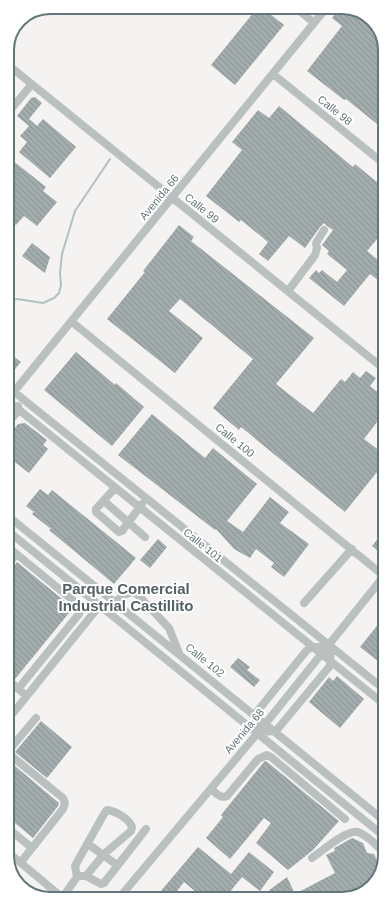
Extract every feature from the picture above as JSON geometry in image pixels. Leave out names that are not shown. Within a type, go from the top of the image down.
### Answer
[{"type":"street","points":[[303,14],[314,23]]},
{"type":"street","name":"Avenida 66","points":[[14,386],[72,322],[321,14]]},
{"type":"street","name":"Calle 99","points":[[14,70],[378,364]]},
{"type":"street","name":"Calle 98","points":[[273,74],[378,159]]},
{"type":"street","points":[[14,106],[32,84]]},
{"type":"street","points":[[288,291],[315,255],[317,248],[316,243],[324,230]]},
{"type":"street","name":"Calle 100","points":[[72,322],[378,571]]},
{"type":"street","name":"Calle 101","points":[[14,393],[378,685]]},
{"type":"street","points":[[14,399],[19,410],[14,416]]},
{"type":"street","name":"Calle 101","points":[[14,405],[378,699]]},
{"type":"street","points":[[115,488],[96,509],[96,512],[120,532],[146,499]]},
{"type":"street","points":[[104,500],[145,537]]},
{"type":"street","name":"Calle 102","points":[[14,521],[276,731],[378,816]]},
{"type":"street","name":"Calle 102","points":[[14,536],[258,732],[378,831]]},
{"type":"street","points":[[304,603],[352,549]]},
{"type":"street","points":[[14,556],[16,554],[79,604],[82,610],[18,689]]},
{"type":"street","name":"Avenida 68","points":[[125,892],[266,723],[378,584]]},
{"type":"street","points":[[115,602],[126,593],[136,593],[169,628],[179,653]]},
{"type":"street","points":[[14,712],[100,605]]},
{"type":"street","points":[[329,645],[331,662],[329,667],[276,731],[258,732],[255,714],[307,650],[312,647],[329,645]]},
{"type":"street","points":[[14,685],[27,696]]},
{"type":"street","points":[[14,744],[36,718]]},
{"type":"street","points":[[211,789],[220,797],[227,796],[258,759],[266,755],[271,757],[345,818]]},
{"type":"street","points":[[14,758],[63,798],[65,803],[64,809],[20,862]]},
{"type":"street","points":[[67,892],[77,877],[75,866],[107,810],[112,810],[130,822],[132,827],[131,831],[104,854],[86,876]]},
{"type":"street","points":[[77,877],[86,876],[101,884],[104,883],[146,829]]},
{"type":"street","points":[[312,858],[348,833],[357,832],[365,836],[378,848]]},
{"type":"street","points":[[14,833],[32,848]]},
{"type":"street","points":[[88,844],[104,854],[117,865]]},
{"type":"street","points":[[14,857],[56,892]]},
{"type":"building","points":[[252,14],[270,14],[284,25],[235,85],[211,65]]},
{"type":"building","points":[[335,14],[353,16],[364,22],[374,34],[378,50],[377,124],[346,99],[344,100],[307,71],[342,26],[332,18]]},
{"type":"building","points":[[35,97],[42,103],[29,119],[37,126],[43,119],[76,147],[50,178],[19,152],[27,142],[20,136],[29,126],[17,116],[31,98]]},
{"type":"building","points":[[279,106],[353,167],[355,164],[378,183],[378,238],[367,251],[378,260],[378,280],[370,274],[344,306],[309,278],[316,270],[319,273],[322,270],[337,282],[347,270],[327,254],[329,251],[322,245],[333,230],[324,223],[305,248],[289,236],[268,261],[259,254],[268,242],[241,220],[239,222],[206,196],[242,150],[232,142],[258,110],[269,118]]},
{"type":"building","points":[[14,162],[46,187],[43,191],[57,202],[37,226],[24,216],[16,225],[14,223]]},
{"type":"building","points":[[179,225],[194,237],[191,241],[314,338],[276,384],[313,413],[341,379],[345,382],[353,372],[360,378],[366,371],[376,378],[370,386],[378,392],[378,421],[364,439],[378,450],[378,471],[345,512],[241,427],[239,430],[213,408],[253,359],[180,299],[169,311],[203,338],[175,373],[107,319],[145,272],[143,271]]},
{"type":"building","points":[[32,243],[50,257],[45,273],[22,256]]},
{"type":"building","points":[[76,352],[144,407],[112,446],[44,390]]},
{"type":"building","points":[[14,357],[21,362],[14,370]]},
{"type":"building","points":[[152,414],[205,458],[213,448],[257,484],[227,521],[243,532],[270,497],[289,512],[280,523],[309,544],[284,577],[271,567],[274,563],[256,549],[250,558],[234,549],[216,529],[215,530],[118,455]]},
{"type":"building","points":[[25,423],[47,440],[43,445],[48,449],[29,473],[14,462],[14,429],[18,424]]},
{"type":"building","points":[[40,489],[48,495],[52,490],[136,558],[114,584],[32,514],[34,512],[26,506]]},
{"type":"building","points":[[378,538],[378,551],[372,546]]},
{"type":"building","points":[[158,539],[167,547],[150,568],[140,560]]},
{"type":"building","points":[[17,562],[73,608],[15,679],[14,678],[14,566]]},
{"type":"building","points":[[378,624],[378,661],[360,647]]},
{"type":"building","points":[[238,658],[250,667],[247,670],[260,680],[254,687],[230,667]]},
{"type":"building","points":[[337,676],[364,699],[340,728],[309,702],[329,677],[333,681]]},
{"type":"building","points":[[41,721],[72,747],[47,778],[15,752]]},
{"type":"building","points":[[266,761],[339,821],[313,850],[288,870],[256,843],[271,823],[264,818],[230,859],[206,838],[223,817],[221,815]]},
{"type":"building","points":[[14,765],[59,803],[33,838],[14,822]]},
{"type":"building","points":[[352,838],[363,843],[367,853],[374,854],[378,862],[372,876],[358,888],[349,891],[299,892],[335,873],[326,855],[335,851],[334,848]]},
{"type":"building","points":[[198,847],[231,874],[249,852],[274,872],[260,891],[242,877],[230,892],[196,892],[184,882],[177,891],[178,892],[160,892]]},
{"type":"building","points":[[287,877],[294,892],[267,892]]},
{"type":"waterway","points":[[14,300],[17,299],[43,303],[54,298],[59,293],[61,285],[60,273],[62,254],[75,211],[110,159]]},
{"type":"district","name":"Parque Comercial Industrial Castillito","points":[[126,596]]}]
